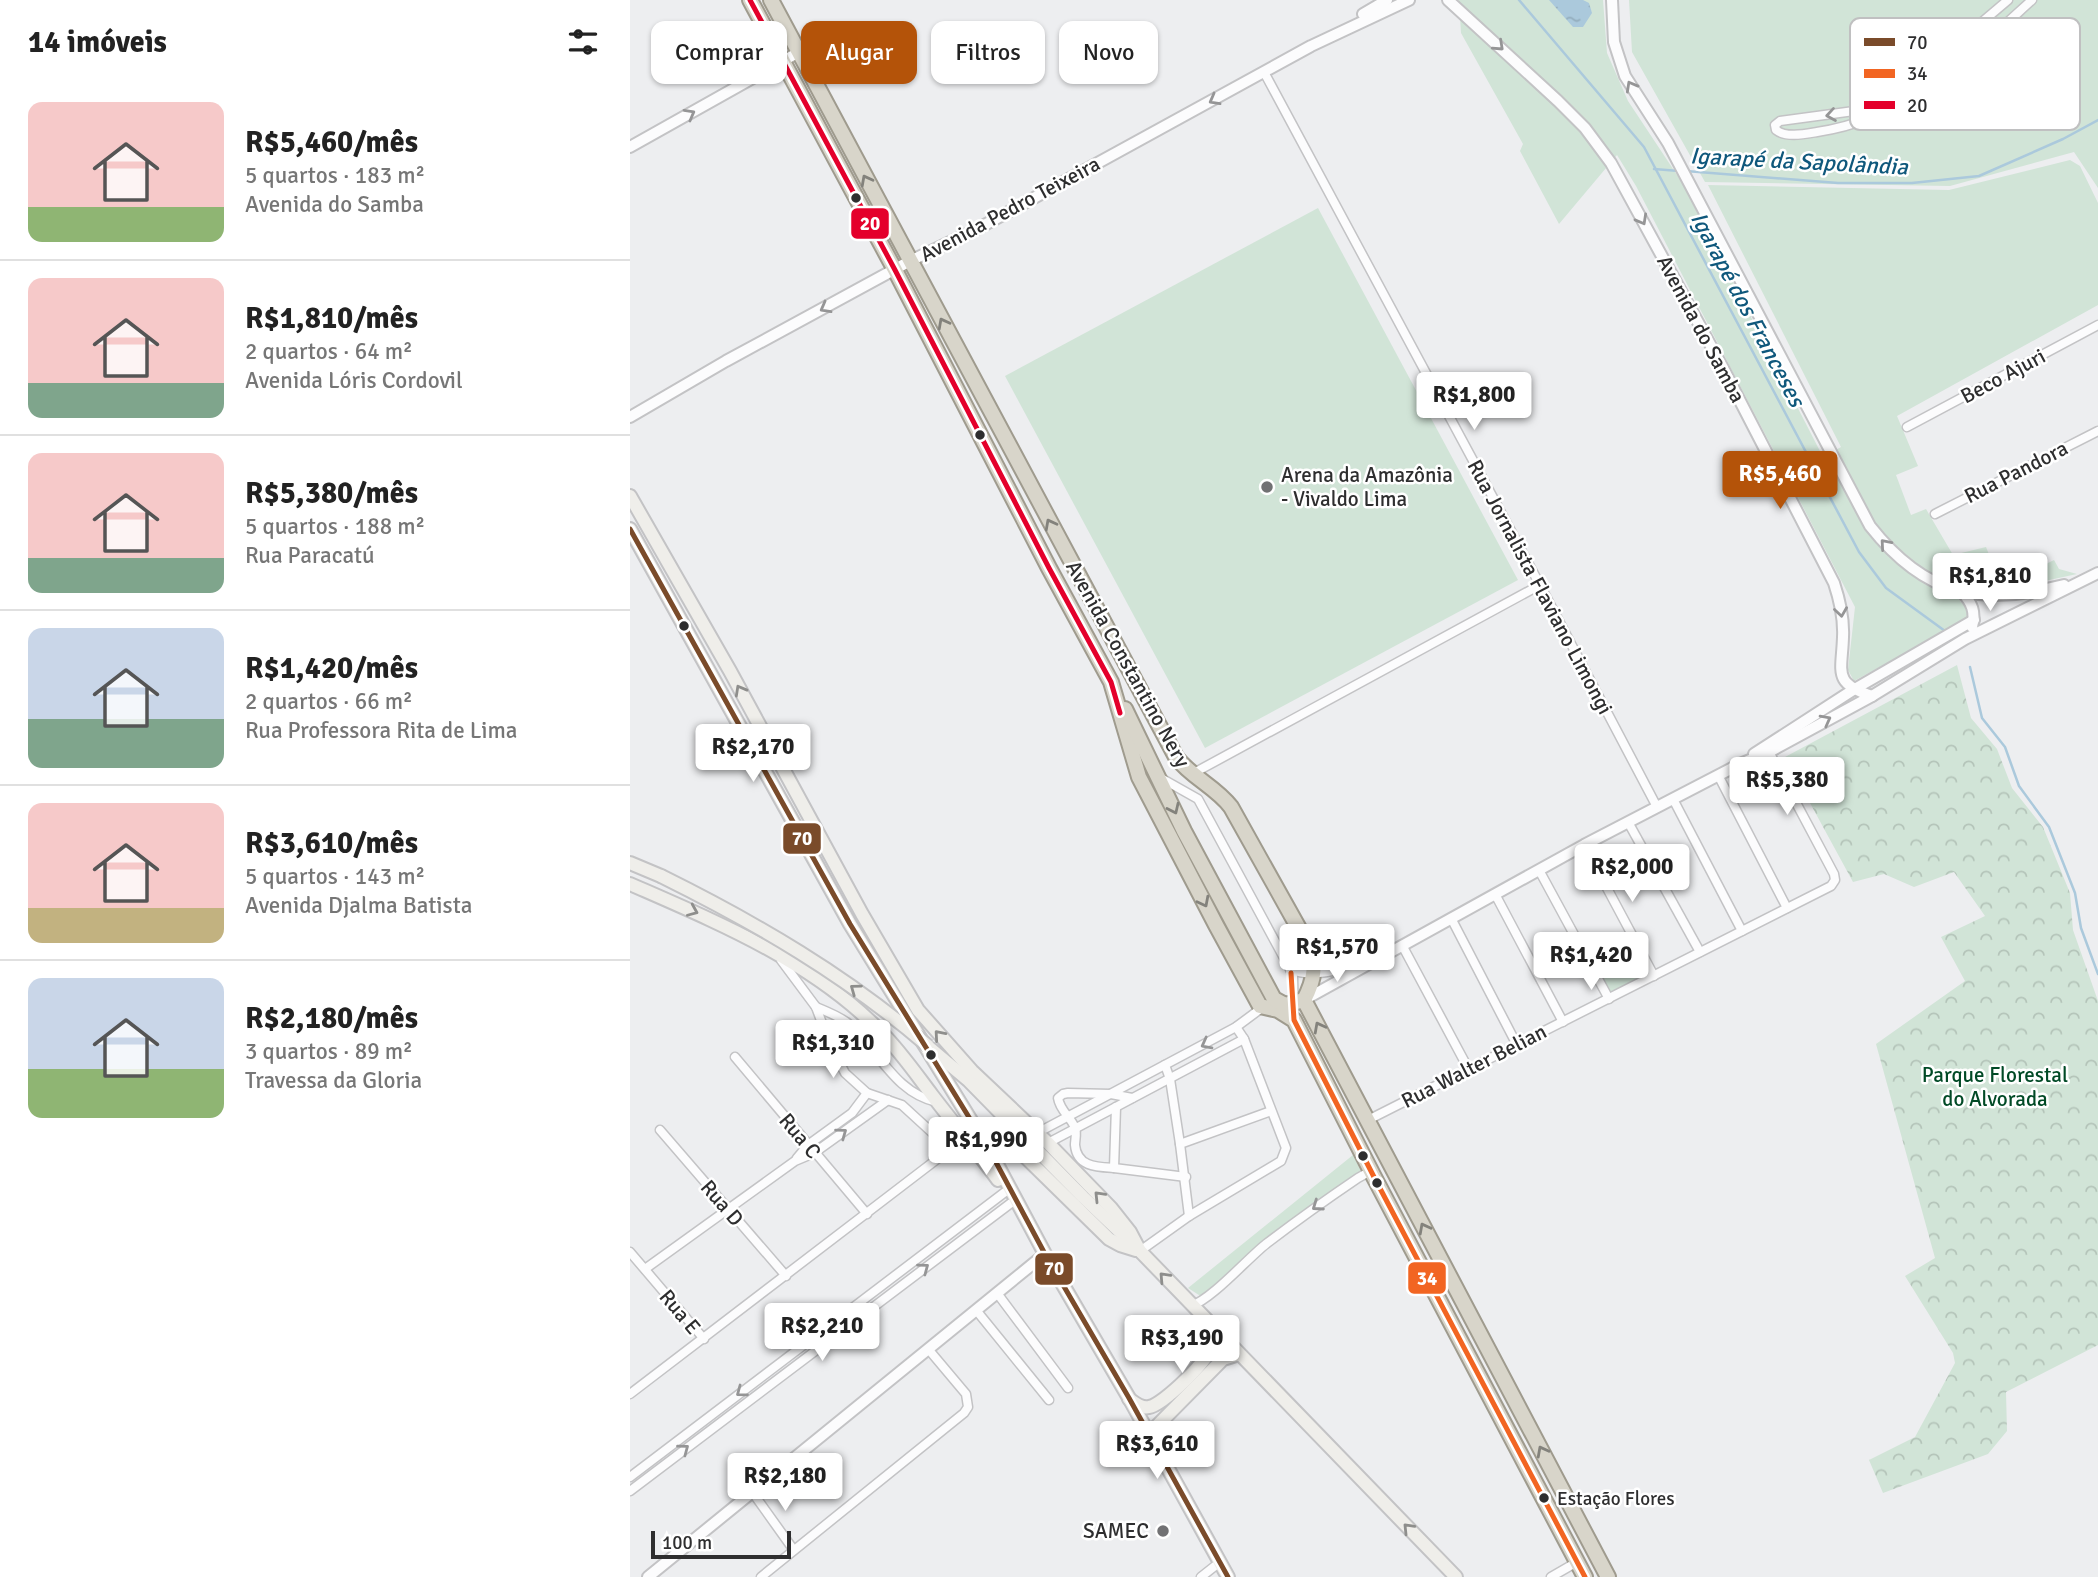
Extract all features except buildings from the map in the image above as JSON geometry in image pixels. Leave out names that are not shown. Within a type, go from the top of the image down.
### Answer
[{"type":"highway","name":"Avenida Constantino Nery","points":[[750,0],[761,21]]},
{"type":"highway","name":"Avenida Constantino Nery","points":[[771,0],[1145,702],[1176,757],[1191,775],[1225,799],[1231,807],[1307,943],[1313,956],[1313,973]]},
{"type":"highway","name":"Avenida Constantino Nery","points":[[787,69],[1111,682],[1139,777],[1260,1006],[1264,1007]]},
{"type":"highway","points":[[1111,682],[1184,831],[1274,999],[1285,1005],[1299,1001],[1311,987],[1313,973]]},
{"type":"highway","points":[[1299,1001],[1368,1120],[1608,1577]]},
{"type":"highway","points":[[1264,1007],[1278,1010],[1294,1020],[1585,1577]]},
{"type":"main road","points":[[630,496],[918,1010],[972,1071],[1048,1143],[1119,1218],[1140,1251]]},
{"type":"main road","points":[[630,529],[849,923],[991,1153],[1012,1195],[1228,1577]]},
{"type":"main road","points":[[630,863],[777,938],[830,970],[899,1021],[969,1081],[1140,1251],[1456,1577]]},
{"type":"main road","points":[[630,884],[727,927],[778,955],[813,976],[861,1012],[883,1033],[1012,1195]]},
{"type":"main road","points":[[991,1153],[998,1141],[1003,1138],[1008,1140],[1109,1239],[1140,1251]]},
{"type":"main road","points":[[1129,1398],[1142,1407],[1149,1407],[1158,1404],[1177,1386],[1209,1354],[1213,1344],[1207,1321]]},
{"type":"main road","points":[[1149,1434],[1223,1359],[1239,1354]]},
{"type":"street","name":"Avenida Pedro Teixeira","points":[[1316,43],[1324,35],[1387,0]]},
{"type":"street","name":"Avenida Pedro Teixeira","points":[[630,417],[726,361],[910,261],[979,229],[1316,43],[1409,0]]},
{"type":"street","name":"Avenida do Samba","points":[[1448,0],[1558,101],[1585,128],[1611,163],[1723,368],[1834,583],[1842,612],[1840,672],[1853,690]]},
{"type":"street","points":[[1612,0],[1612,25],[1619,61],[1632,89],[1668,143],[1870,526],[1891,552],[1934,583],[1962,592],[2010,595],[2084,580]]},
{"type":"street","points":[[1987,18],[2008,0]]},
{"type":"street","points":[[2012,18],[2032,0]]},
{"type":"street","points":[[787,60],[799,52]]},
{"type":"street","name":"Rua Jornalista Flaviano Limongi","points":[[1264,72],[1657,807]]},
{"type":"street","points":[[630,147],[743,84]]},
{"type":"street","points":[[1850,112],[1784,120],[1777,123],[1776,128],[1778,132],[1787,135],[1850,126]]},
{"type":"street","name":"Beco Ajuri","points":[[1907,427],[2098,325]]},
{"type":"street","name":"Rua Pandora","points":[[1935,514],[2098,431]]},
{"type":"street","points":[[1299,1001],[1584,845],[1871,696],[1965,639],[2098,573]]},
{"type":"street","points":[[1191,775],[1540,585]]},
{"type":"street","points":[[1962,592],[1972,603],[1974,620],[1965,639]]},
{"type":"street","points":[[1767,749],[1853,690],[1974,620]]},
{"type":"street","points":[[1853,690],[1871,696]]},
{"type":"street","name":"Rua Walter Belian","points":[[1368,1120],[1831,886],[1835,880],[1834,874],[1767,749]]},
{"type":"street","points":[[1718,775],[1787,908]]},
{"type":"street","points":[[1159,777],[1198,799],[1290,969],[1299,1001],[1294,1020]]},
{"type":"street","points":[[1673,799],[1742,930]]},
{"type":"street","points":[[1628,822],[1700,953]]},
{"type":"street","points":[[1584,845],[1654,976]]},
{"type":"street","points":[[1539,870],[1609,999]]},
{"type":"street","points":[[1495,894],[1563,1022]]},
{"type":"street","points":[[1451,918],[1517,1045]]},
{"type":"street","points":[[1402,945],[1469,1070]]},
{"type":"street","points":[[1290,969],[1313,973],[1385,954]]},
{"type":"street","points":[[778,955],[816,1007],[836,1058],[845,1073],[867,1093],[895,1102],[910,1111],[950,1149]]},
{"type":"street","points":[[816,1007],[837,1015],[850,1025],[884,1068],[912,1092],[923,1099],[938,1102]]},
{"type":"street","points":[[1037,1133],[1236,1027],[1264,1007]]},
{"type":"street","points":[[1140,1251],[1189,1216],[1282,1161],[1286,1148],[1244,1039],[1236,1027]]},
{"type":"street","points":[[1048,1143],[1244,1039]]},
{"type":"street","name":"Rua C","points":[[735,1057],[867,1214]]},
{"type":"street","points":[[1164,1065],[1170,1079],[1186,1177],[1189,1216]]},
{"type":"street","points":[[795,1161],[808,1145],[852,1113],[867,1093]]},
{"type":"street","points":[[1132,1098],[1111,1094],[1063,1094],[1058,1098],[1075,1129],[1075,1148],[1083,1162],[1091,1167],[1186,1177]]},
{"type":"street","points":[[645,1269],[795,1161],[814,1153],[888,1101]]},
{"type":"street","points":[[1114,1168],[1116,1107]]},
{"type":"street","points":[[1180,1144],[1271,1111]]},
{"type":"street","name":"Rua D","points":[[660,1130],[786,1276]]},
{"type":"street","points":[[630,1394],[966,1137]]},
{"type":"street","points":[[1192,1306],[1204,1299],[1302,1216],[1367,1173],[1374,1177]]},
{"type":"street","points":[[630,1477],[991,1203],[1012,1195]]},
{"type":"street","points":[[630,1491],[997,1213],[1012,1195]]},
{"type":"street","points":[[991,1203],[997,1213]]},
{"type":"street","name":"Rua E","points":[[630,1252],[704,1339]]},
{"type":"street","points":[[648,1577],[1045,1254]]},
{"type":"street","points":[[899,1273],[906,1281]]},
{"type":"street","points":[[997,1293],[1068,1388]]},
{"type":"street","points":[[976,1310],[1049,1401]]},
{"type":"street","points":[[798,1349],[804,1358]]},
{"type":"street","points":[[761,1577],[964,1413],[968,1406],[966,1395],[929,1350]]},
{"type":"street","points":[[653,1459],[659,1467]]},
{"type":"street","points":[[753,1493],[793,1549]]},
{"type":"street","points":[[1201,1577],[1220,1562]]},
{"type":"street","points":[[1551,1577],[1577,1562]]},
{"type":"green space","points":[[1459,0],[1603,0],[1607,53],[1628,101],[1681,181],[1823,457],[1841,447],[1708,185],[1949,190],[2070,160],[2080,166],[2098,203],[2098,305],[1897,416],[1918,466],[1896,475],[1911,515],[1926,509],[1953,555],[1986,547],[1994,567],[2019,561],[2026,574],[2054,560],[2059,569],[2077,574],[2017,587],[1957,583],[1960,601],[1968,609],[1966,620],[1854,681],[1848,670],[1855,607],[1636,186],[1617,155],[1559,224],[1520,151],[1523,144],[1461,33]]},
{"type":"green space","points":[[1629,0],[2098,0],[2098,188],[2074,152],[1950,186],[1705,182],[1632,52]]},
{"type":"green space","name":"Arena da Amazônia - Vivaldo Lima","points":[[1318,208],[1518,580],[1205,748],[1005,376]]},
{"type":"green space","name":"Parque Florestal do Alvorada","points":[[1957,665],[1971,718],[1997,749],[2012,788],[2043,827],[2070,893],[2073,930],[2098,1001],[2098,1345],[2006,1392],[2007,1431],[1988,1454],[1883,1493],[1869,1460],[1915,1437],[1955,1363],[1953,1353],[1905,1276],[1935,1258],[1876,1044],[1965,981],[1941,937],[1985,916],[1954,872],[1914,887],[1884,874],[1853,882],[1785,757]]},
{"type":"green space","points":[[1632,934],[1656,979],[1612,1001],[1587,957]]},
{"type":"green space","points":[[1353,1155],[1361,1171],[1263,1244],[1202,1297],[1188,1288]]},
{"type":"water","points":[[1549,0],[1583,0],[1589,3],[1592,13],[1583,27],[1573,27]]},
{"type":"waterway","name":"Igarapé dos Franceses","points":[[1519,0],[1644,147],[1859,552],[1886,588],[1945,631]]},
{"type":"waterway","name":"Igarapé da Sapolândia","points":[[2080,130],[2098,120]]},
{"type":"waterway","name":"Igarapé da Sapolândia","points":[[1686,171],[1838,183],[1912,183],[1979,176],[2080,130]]},
{"type":"waterway","name":"Igarapé da Sapolândia","points":[[1654,169],[1679,171]]},
{"type":"waterway","name":"Igarapé dos Franceses","points":[[1970,667],[1982,718],[2005,747],[2019,786],[2049,827],[2075,893],[2081,928],[2098,974]]},
{"type":"transit line","name":"20","points":[[750,0],[1111,682],[1120,713]]},
{"type":"transit line","name":"70","points":[[630,529],[850,924],[991,1153],[1045,1254],[1129,1398],[1228,1577]]},
{"type":"transit line","name":"34","points":[[1291,973],[1294,1020],[1585,1577]]},
{"type":"place","name":"Arena da Amazônia - Vivaldo Lima","points":[[1267,487]]},
{"type":"place","name":"Estação Flores","points":[[1544,1498]]},
{"type":"place","name":"SAMEC","points":[[1163,1531]]}]
